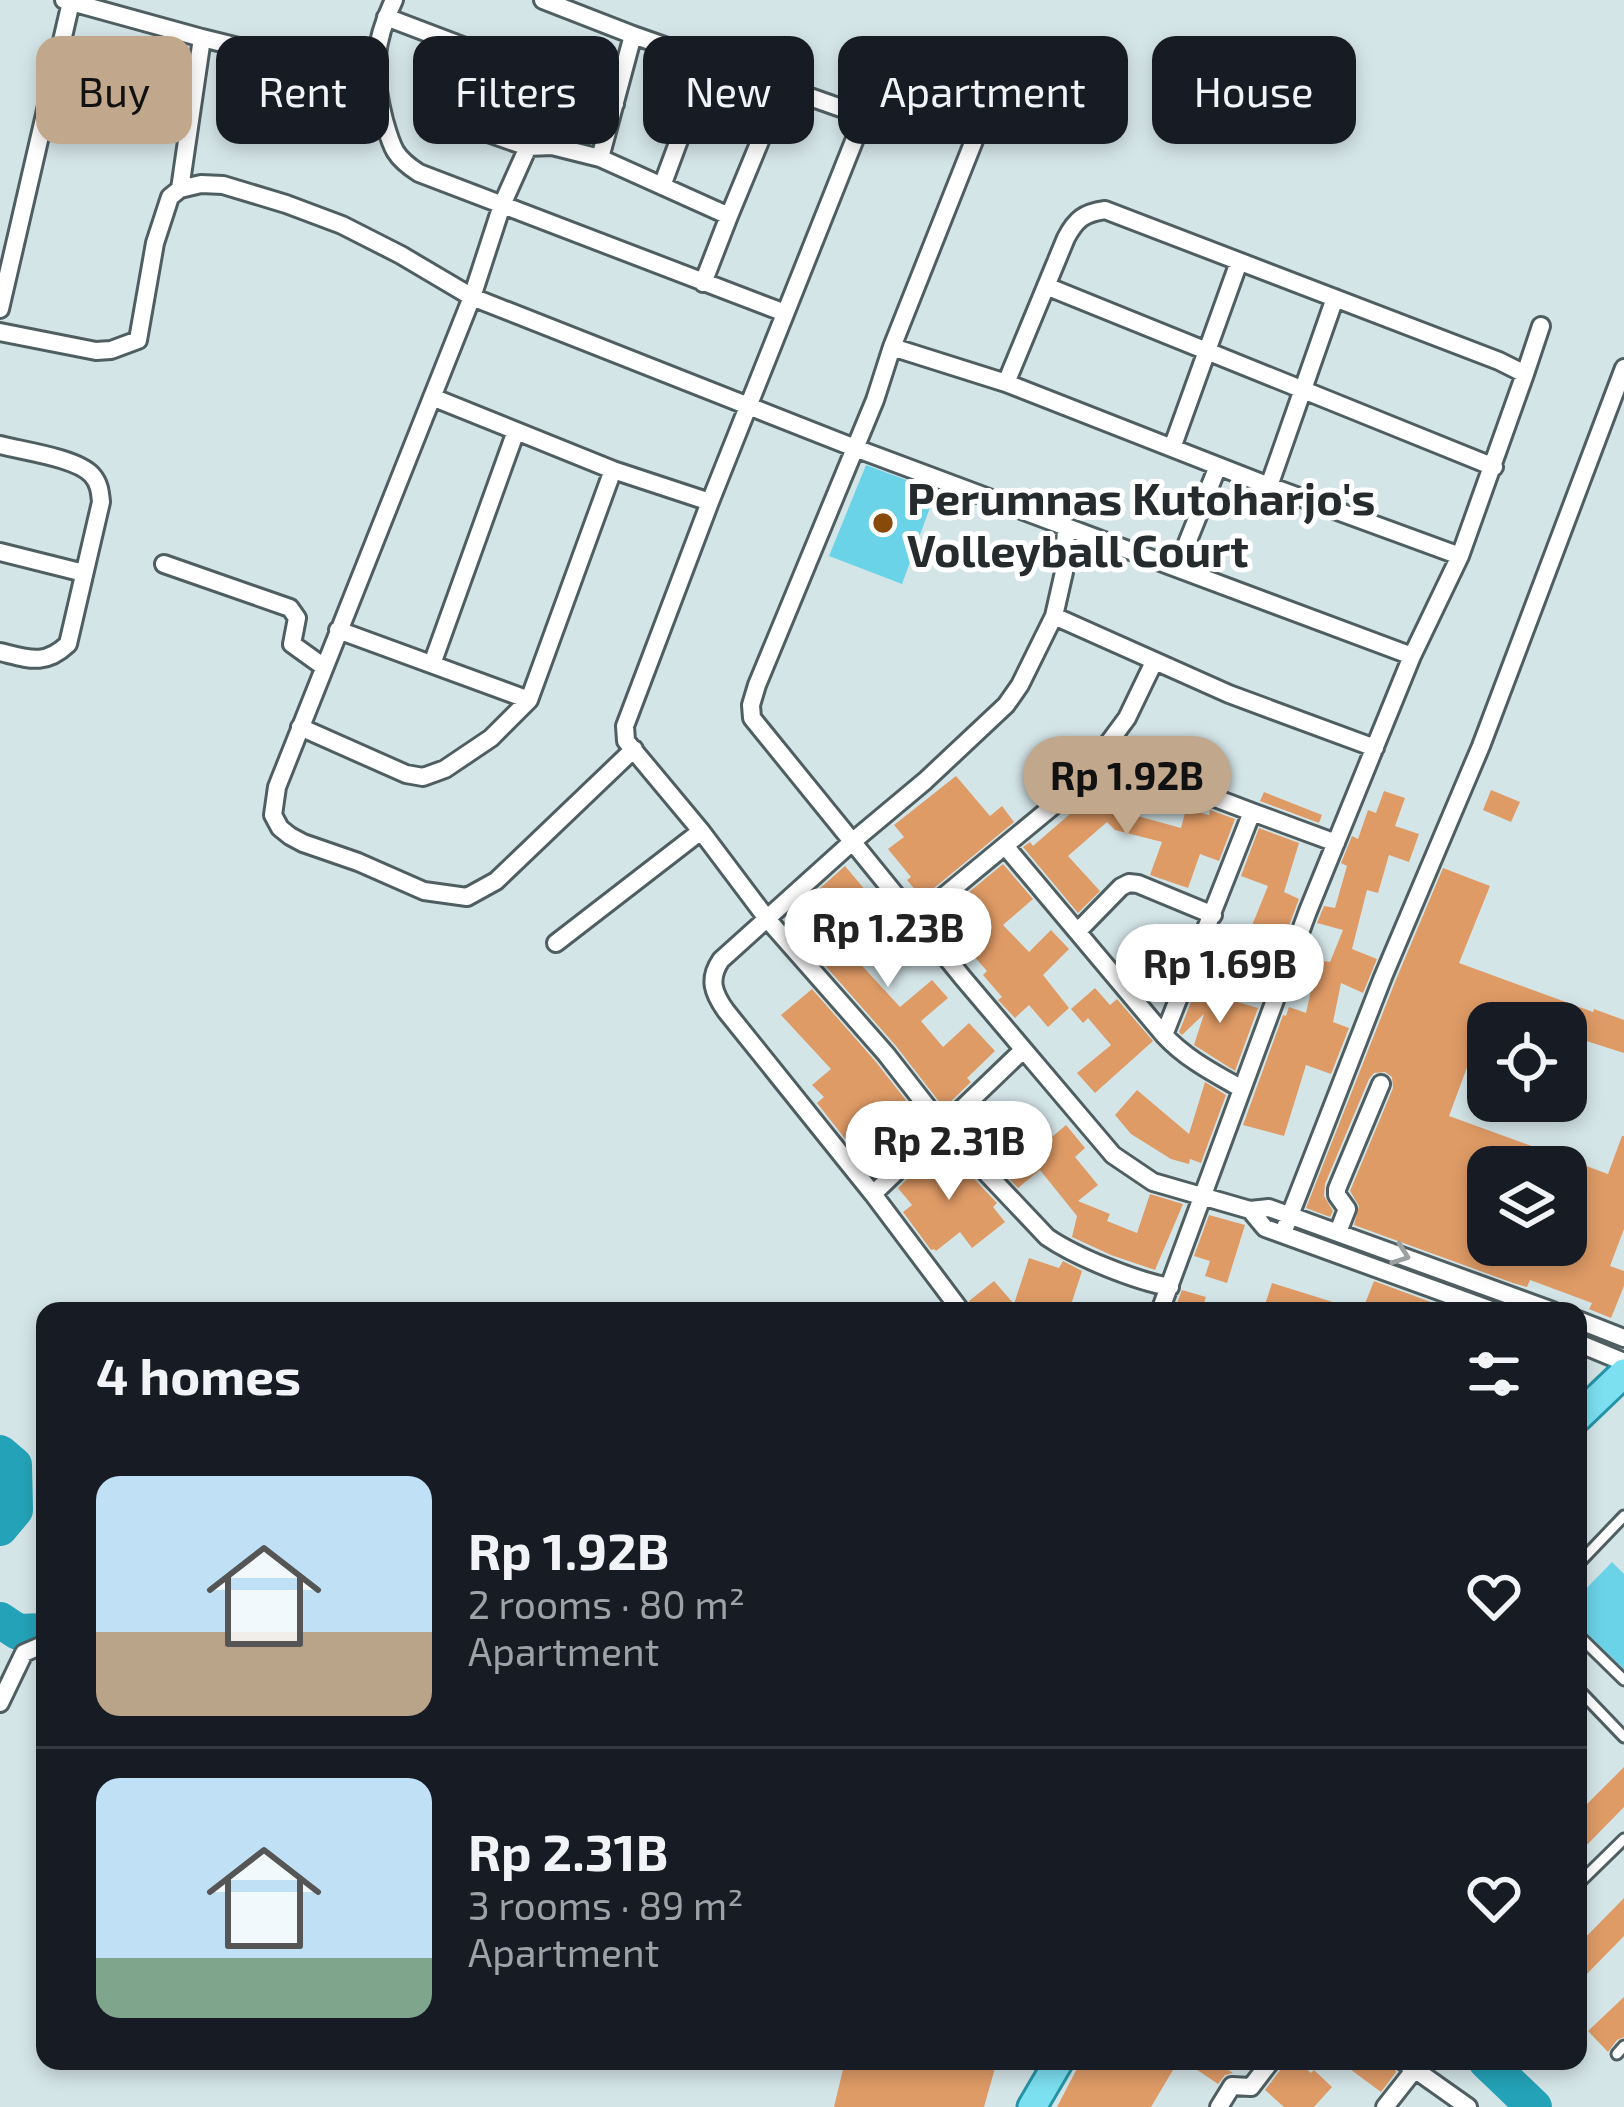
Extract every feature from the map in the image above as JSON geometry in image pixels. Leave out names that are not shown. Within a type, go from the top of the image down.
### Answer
[{"type":"main road","points":[[1587,1408],[1624,1373]]},
{"type":"main road","points":[[1032,2107],[1054,2070]]},
{"type":"street","points":[[543,0],[643,39]]},
{"type":"street","points":[[0,309],[67,1],[216,41]]},
{"type":"street","points":[[441,36],[390,9],[374,70],[392,148],[400,161],[502,206],[785,313]]},
{"type":"street","points":[[619,88],[632,35]]},
{"type":"street","points":[[179,189],[202,38]]},
{"type":"street","points":[[519,144],[552,146],[600,158],[729,217]]},
{"type":"street","points":[[600,158],[604,144]]},
{"type":"street","points":[[662,186],[678,144]]},
{"type":"street","points":[[703,283],[759,144]]},
{"type":"street","points":[[852,144],[625,726],[626,741],[768,920],[886,1054],[943,1127],[1047,1237],[1137,1278],[1170,1287]]},
{"type":"street","points":[[973,144],[751,705],[752,718],[1113,1155],[1153,1182],[1250,1210],[1269,1208],[1287,1224],[1524,1302]]},
{"type":"street","points":[[528,147],[300,728],[273,802],[273,815],[280,828],[303,843],[424,891],[467,897],[496,881],[634,749]]},
{"type":"street","points":[[0,332],[77,350],[111,350],[138,340],[155,243],[170,197],[179,189],[201,184],[223,185],[342,225],[472,297],[855,448],[1412,656]]},
{"type":"street","points":[[1006,383],[1075,221],[1088,212],[1105,210],[1525,374]]},
{"type":"street","points":[[1172,448],[1239,262]]},
{"type":"street","points":[[1046,286],[1494,467]]},
{"type":"street","points":[[1269,486],[1335,298]]},
{"type":"street","points":[[1164,1302],[1336,843],[1412,656],[1460,556],[1541,326]]},
{"type":"street","points":[[892,347],[1006,383],[1460,556]]},
{"type":"street","points":[[1287,1224],[1383,977],[1481,746],[1624,368]]},
{"type":"street","points":[[432,397],[613,470],[710,502]]},
{"type":"street","points":[[432,664],[516,431]]},
{"type":"street","points":[[0,445],[89,471],[99,484],[101,502],[68,644],[55,657],[39,660],[0,652]]},
{"type":"street","points":[[1177,568],[1218,466]]},
{"type":"street","points":[[300,728],[423,777],[445,769],[490,738],[529,700],[613,470]]},
{"type":"street","points":[[954,1302],[715,996],[713,971],[1006,705],[1054,616],[1064,572],[1066,527]]},
{"type":"street","points":[[0,552],[84,573]]},
{"type":"street","points":[[164,564],[290,608],[297,618],[292,644],[324,667]]},
{"type":"street","points":[[1054,616],[1229,694],[1375,748]]},
{"type":"street","points":[[338,630],[529,700]]},
{"type":"street","points":[[915,920],[1076,787],[1127,718],[1154,662]]},
{"type":"street","points":[[1108,747],[1157,776],[1336,843]]},
{"type":"street","points":[[1164,1035],[1252,812]]},
{"type":"street","points":[[556,943],[701,831]]},
{"type":"street","points":[[1006,847],[1178,1050],[1242,1089]]},
{"type":"street","points":[[1079,930],[1129,883],[1213,915]]},
{"type":"street","points":[[872,1194],[1023,1050]]},
{"type":"street","points":[[1338,1232],[1347,1209],[1337,1189],[1381,1084]]},
{"type":"street","points":[[1287,1224],[1338,1232],[1359,1250],[1474,1302]]},
{"type":"street","points":[[1587,1324],[1624,1338]]},
{"type":"street","points":[[1587,1347],[1624,1362]]},
{"type":"street","points":[[0,1703],[24,1653],[36,1648]]},
{"type":"street","points":[[1219,2107],[1232,2086],[1251,2087],[1264,2070]]},
{"type":"street","points":[[1385,2107],[1406,2070]]},
{"type":"street","points":[[1416,2070],[1468,2107]]},
{"type":"lane","points":[[1587,1555],[1624,1516]]},
{"type":"lane","points":[[1587,1644],[1624,1680]]},
{"type":"lane","points":[[1587,1698],[1624,1737]]},
{"type":"lane","points":[[1587,1875],[1624,1839]]},
{"type":"shaded area","name":"Perumnas Kutoharjo's Volleyball Court","points":[[866,465],[936,491],[902,584],[829,556]]},
{"type":"shaded area","points":[[1612,1562],[1624,1574],[1624,1669],[1587,1634],[1587,1588]]},
{"type":"building","points":[[1114,765],[1149,791],[1130,814],[1181,828],[1186,809],[1209,815],[1210,810],[1235,819],[1219,861],[1200,854],[1188,888],[1150,875],[1162,842],[1115,830],[1107,822],[1068,856],[1100,891],[1078,913],[1023,847],[1030,842],[1033,846],[1079,806]]},
{"type":"building","points":[[956,776],[990,816],[1002,806],[1014,822],[922,898],[888,849],[904,837],[894,825]]},
{"type":"building","points":[[1491,790],[1520,802],[1511,822],[1483,810]]},
{"type":"building","points":[[1384,791],[1405,798],[1395,826],[1419,834],[1409,862],[1389,855],[1378,893],[1367,890],[1352,949],[1377,959],[1363,993],[1341,983],[1333,1022],[1349,1028],[1331,1074],[1306,1065],[1284,1136],[1243,1125],[1283,1015],[1289,1007],[1306,1013],[1318,960],[1330,962],[1343,930],[1317,923],[1324,906],[1335,908],[1347,866],[1341,863],[1352,836],[1358,839],[1368,810],[1376,813]]},
{"type":"building","points":[[1264,792],[1322,815],[1319,823],[1260,801]]},
{"type":"building","points":[[1259,828],[1299,843],[1284,892],[1299,899],[1266,987],[1206,963],[1217,936],[1237,944],[1245,925],[1251,928],[1268,886],[1241,876]]},
{"type":"building","points":[[1003,864],[1033,899],[1003,925],[1029,952],[1051,930],[1069,949],[1043,975],[1069,1008],[1048,1027],[1029,1005],[1015,1018],[983,975],[987,971],[939,917]]},
{"type":"building","points":[[845,866],[879,914],[847,940],[857,952],[853,956],[900,1007],[932,980],[948,998],[921,1021],[943,1047],[969,1023],[995,1051],[944,1108],[808,946],[813,942],[790,915]]},
{"type":"building","points":[[1443,868],[1490,886],[1459,963],[1566,1002],[1467,1002],[1467,1067],[1449,1116],[1531,1146],[1467,1146],[1467,1266],[1587,1266],[1587,1166],[1608,1174],[1624,1136],[1624,1229],[1610,1266],[1624,1271],[1624,1286],[1611,1318],[1589,1309],[1592,1303],[1530,1280],[1527,1287],[1513,1283],[1354,1225],[1359,1206],[1350,1191],[1393,1088],[1392,1077],[1385,1072],[1369,1079],[1325,1184],[1324,1196],[1333,1211],[1330,1217],[1306,1208]]},
{"type":"building","points":[[1095,988],[1110,1005],[1117,999],[1153,1041],[1095,1093],[1077,1073],[1111,1045],[1088,1018],[1083,1023],[1071,1009]]},
{"type":"building","points":[[812,989],[926,1126],[896,1154],[872,1126],[850,1145],[817,1103],[824,1097],[812,1085],[831,1069],[781,1015]]},
{"type":"building","points":[[1196,990],[1258,1008],[1235,1071],[1194,1045],[1204,1014],[1182,1035],[1179,1032]]},
{"type":"building","points":[[1587,1010],[1624,1020],[1624,1053],[1587,1041]]},
{"type":"building","points":[[1205,1082],[1226,1095],[1201,1163],[1171,1159],[1131,1134],[1115,1115],[1137,1090],[1189,1134]]},
{"type":"building","points":[[980,1109],[1027,1158],[1066,1125],[1085,1148],[1075,1157],[1098,1185],[1078,1201],[1110,1214],[1107,1221],[1137,1233],[1150,1194],[1183,1204],[1155,1270],[1072,1237],[1077,1216],[1040,1170],[1018,1188],[961,1127]]},
{"type":"building","points":[[942,1145],[997,1203],[993,1207],[1005,1222],[972,1248],[960,1232],[931,1250],[903,1212],[912,1205],[898,1188]]},
{"type":"building","points":[[1209,1215],[1245,1225],[1227,1283],[1205,1276],[1210,1261],[1194,1256]]},
{"type":"building","points":[[1029,1258],[1059,1268],[1063,1261],[1082,1271],[1072,1302],[1015,1302]]},
{"type":"building","points":[[994,1281],[1012,1302],[970,1302],[969,1301]]},
{"type":"building","points":[[1374,1281],[1431,1302],[1366,1302]]},
{"type":"building","points":[[1272,1283],[1333,1302],[1266,1302]]},
{"type":"building","points":[[1182,1290],[1206,1297],[1204,1302],[1177,1302]]},
{"type":"building","points":[[1624,1767],[1624,1807],[1587,1845],[1587,1804]]},
{"type":"building","points":[[1624,1898],[1624,1936],[1587,1974],[1587,1936]]},
{"type":"building","points":[[1624,1997],[1624,2037],[1608,2052],[1588,2031]]},
{"type":"building","points":[[843,2070],[994,2070],[984,2107],[834,2107]]},
{"type":"building","points":[[1076,2070],[1173,2070],[1151,2107],[1057,2107]]},
{"type":"building","points":[[1197,2070],[1233,2073],[1218,2084]]},
{"type":"building","points":[[1280,2070],[1314,2070],[1332,2087],[1314,2107],[1284,2107],[1265,2090]]},
{"type":"building","points":[[1351,2070],[1395,2070],[1381,2092]]},
{"type":"waterway","points":[[0,1453],[14,1465],[15,1507],[0,1528]]},
{"type":"waterway","points":[[0,1620],[18,1632],[36,1631]]},
{"type":"waterway","points":[[1495,2070],[1534,2107]]},
{"type":"place","name":"Perumnas Kutoharjo's Volleyball Court","points":[[883,523]]}]
